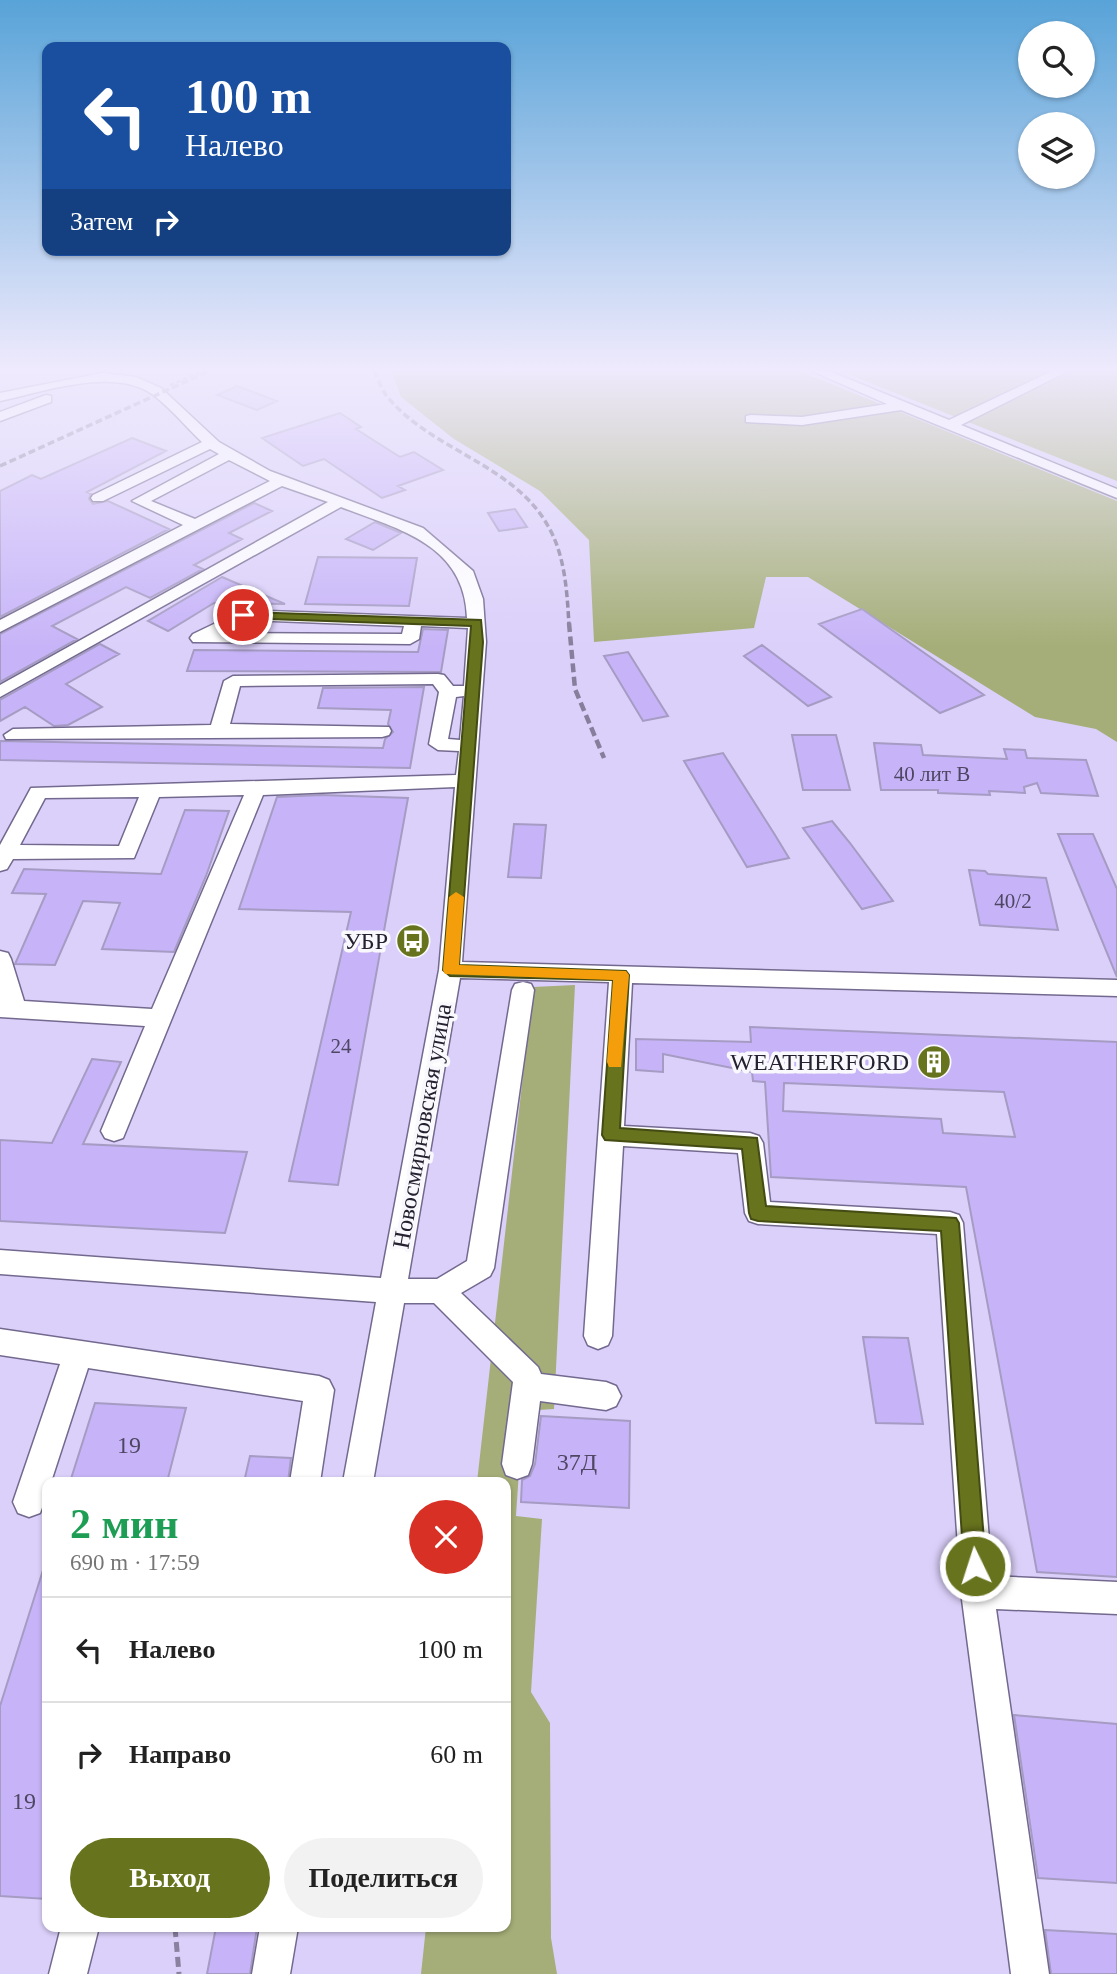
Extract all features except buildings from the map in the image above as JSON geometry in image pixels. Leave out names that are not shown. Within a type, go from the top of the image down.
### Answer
[{"type":"street","points":[[99,498],[171,463]]},
{"type":"street","points":[[195,525],[139,500],[210,463]]},
{"type":"street","name":"Новосмирновская улица","points":[[246,463],[265,474],[418,531],[464,571],[475,599],[477,623],[473,691],[450,970],[359,1477]]},
{"type":"street","points":[[1042,463],[1117,494]]},
{"type":"street","points":[[0,692],[341,501]]},
{"type":"street","points":[[413,621],[410,639],[200,638],[243,615],[477,623]]},
{"type":"street","points":[[219,730],[233,681],[438,678],[447,692]]},
{"type":"street","points":[[13,735],[219,730],[382,731]]},
{"type":"street","points":[[3,858],[38,792],[256,789],[466,781]]},
{"type":"street","points":[[114,1131],[256,789]]},
{"type":"street","points":[[3,858],[127,853],[151,791]]},
{"type":"street","points":[[0,959],[8,1008],[160,1018]]},
{"type":"street","points":[[450,970],[1117,988]]},
{"type":"street","points":[[598,1336],[621,975]]},
{"type":"street","points":[[0,1262],[391,1291],[440,1291],[480,1268],[523,990]]},
{"type":"street","points":[[440,1291],[528,1377],[517,1464]]},
{"type":"street","points":[[0,1342],[319,1390],[306,1477]]},
{"type":"street","points":[[527,1386],[606,1396]]},
{"type":"street","points":[[977,1592],[1030,1974]]},
{"type":"street","points":[[68,1974],[79,1932]]},
{"type":"street","points":[[271,1974],[278,1932]]},
{"type":"lane","points":[[0,627],[282,480]]},
{"type":"lane","points":[[469,746],[438,744],[447,692],[473,691]]},
{"type":"lane","points":[[611,1135],[751,1143],[758,1213],[950,1223],[977,1592],[1117,1598]]},
{"type":"lane","points":[[29,1502],[78,1354]]},
{"type":"path","points":[[175,1932],[179,1974]]},
{"type":"green space","points":[[494,463],[1025,463],[1117,501],[1117,742],[1096,729],[1035,717],[808,577],[766,577],[754,628],[594,642],[589,540],[540,491]]},
{"type":"green space","points":[[1072,463],[1117,463],[1117,481]]},
{"type":"green space","points":[[575,985],[554,1409],[523,1411],[516,1516],[542,1519],[531,1692],[550,1723],[551,1938],[557,1974],[421,1974],[425,1932],[511,1932],[511,1477],[478,1477],[533,987]]},
{"type":"railway","points":[[0,466],[6,463]]},
{"type":"railway","points":[[480,463],[514,487],[533,505],[548,526],[562,561],[569,625]]},
{"type":"railway","points":[[569,623],[575,689],[604,758]]},
{"type":"slow traffic","points":[[456,897],[450,970],[621,975],[615,1062]]},
{"type":"place","name":"УБР","points":[[413,941]]},
{"type":"place","name":"WEATHERFORD","points":[[934,1062]]},
{"type":"route","points":[[243,615],[477,623],[450,970],[621,975],[611,1135],[751,1143],[758,1213],[950,1223],[975,1566]]}]
